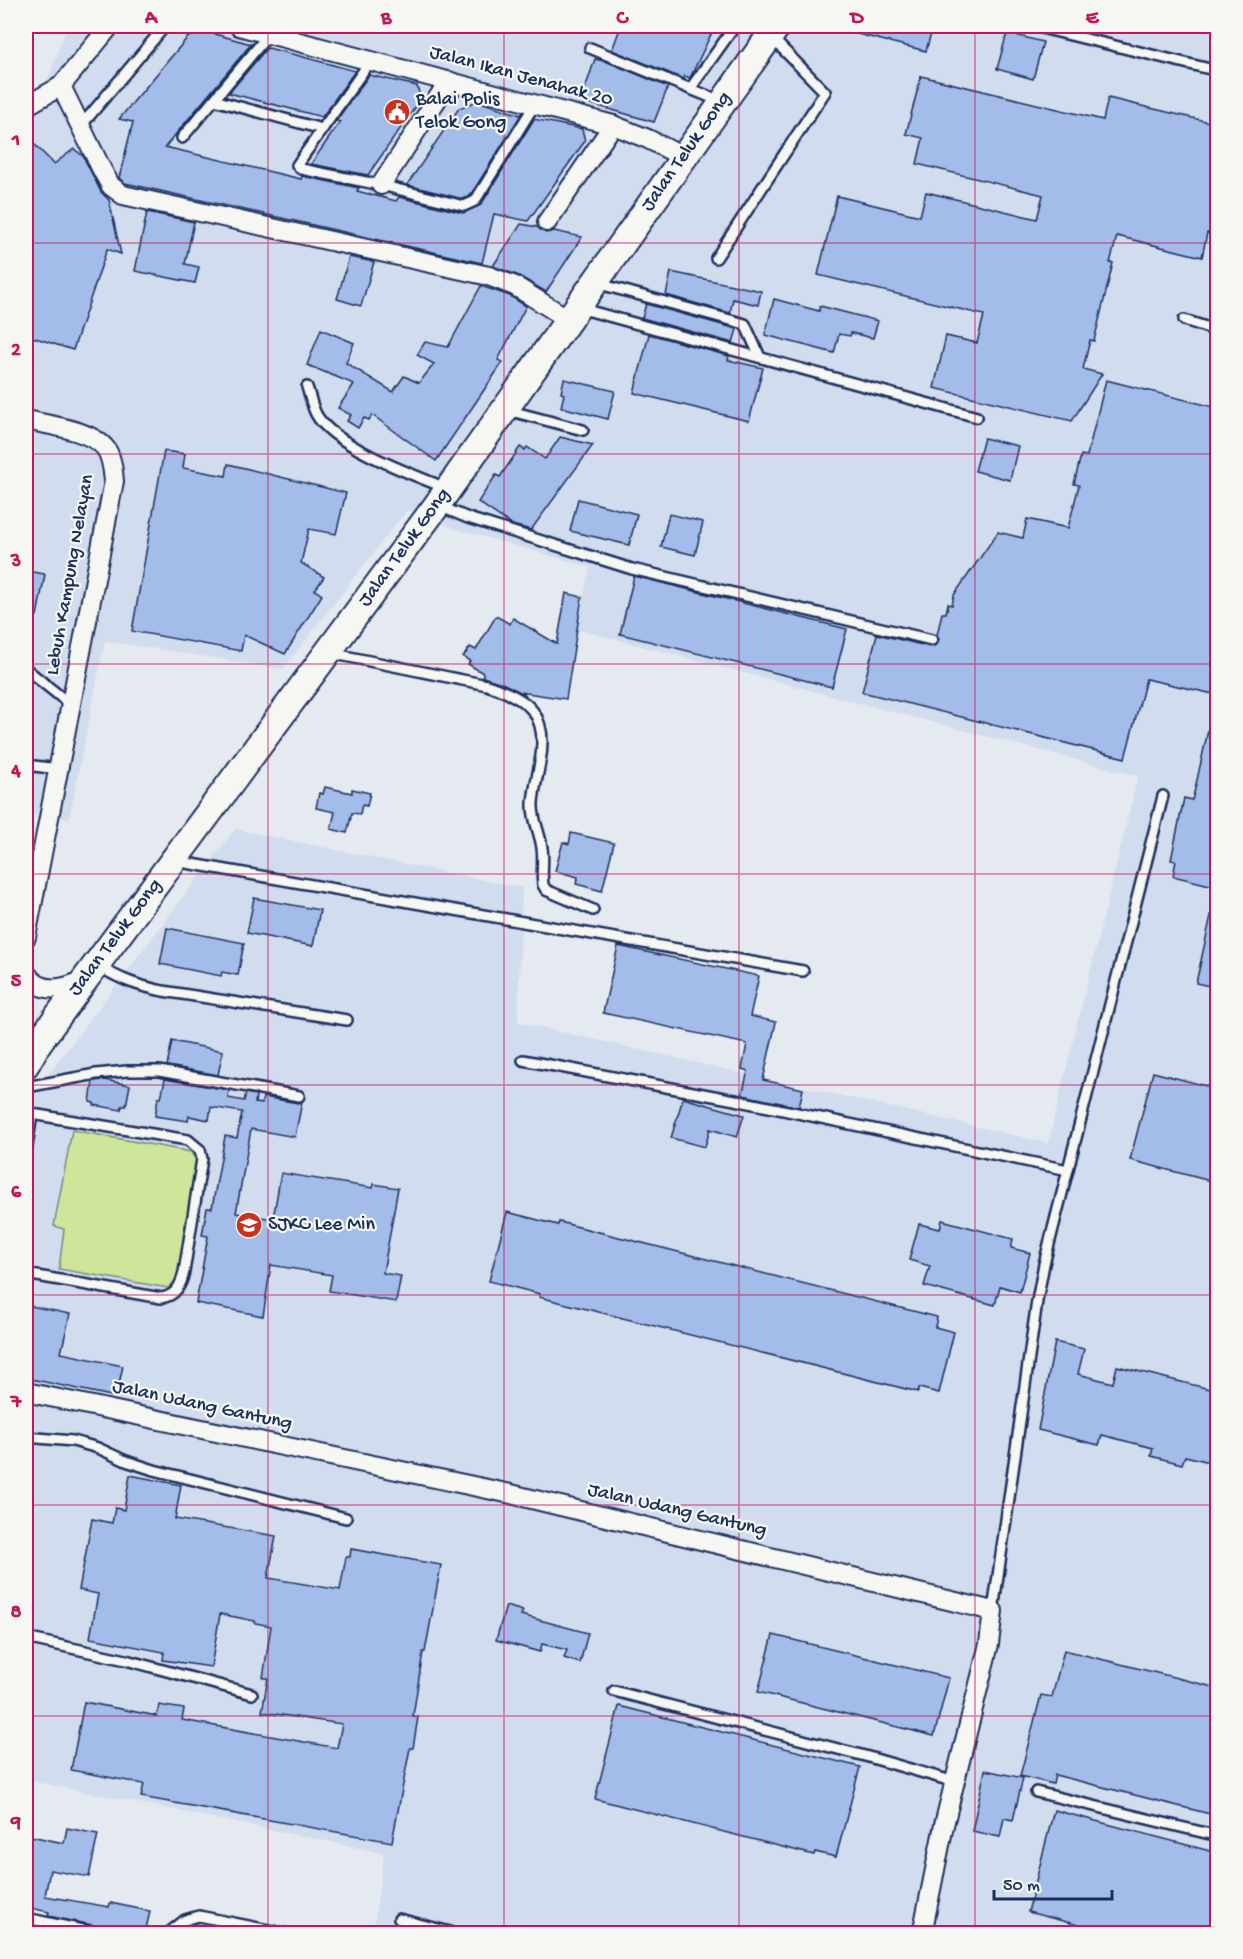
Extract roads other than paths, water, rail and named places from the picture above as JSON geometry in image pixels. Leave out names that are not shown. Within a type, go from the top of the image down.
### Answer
[{"type":"street","points":[[26,106],[61,86],[110,26]]},
{"type":"street","name":"Jalan Ikan Jenahak 20","points":[[239,26],[613,125],[648,139],[683,157]]},
{"type":"street","name":"Jalan Teluk Gong","points":[[30,1045],[91,972],[442,497],[773,30]]},
{"type":"street","points":[[381,185],[449,81]]},
{"type":"street","points":[[61,86],[111,186],[123,195],[489,276],[572,313]]},
{"type":"street","points":[[547,222],[613,125]]},
{"type":"street","name":"Lebuh Kampung Nelayan","points":[[26,420],[94,437],[106,449],[111,459],[114,481],[26,937]]},
{"type":"street","points":[[26,973],[35,984],[49,990],[66,987],[91,972]]},
{"type":"street","name":"Jalan Udang Gantung","points":[[26,1392],[510,1494],[993,1611]]},
{"type":"street","points":[[922,1934],[955,1782],[989,1644],[993,1611]]},
{"type":"lane","points":[[80,127],[165,26]]},
{"type":"lane","points":[[690,89],[735,26]]},
{"type":"lane","points":[[1033,26],[1218,71]]},
{"type":"lane","points":[[716,258],[825,92],[773,30]]},
{"type":"lane","points":[[182,138],[269,34]]},
{"type":"lane","points":[[590,48],[722,102]]},
{"type":"lane","points":[[371,60],[297,165],[301,170],[381,185],[464,206],[475,201],[535,104]]},
{"type":"lane","points":[[214,100],[322,129]]},
{"type":"lane","points":[[594,283],[745,324],[760,357]]},
{"type":"lane","points":[[572,313],[760,357],[977,417]]},
{"type":"lane","points":[[1184,320],[1218,331]]},
{"type":"lane","points":[[307,387],[316,414],[334,434],[406,472],[468,518],[632,569],[932,640]]},
{"type":"lane","points":[[504,410],[583,430]]},
{"type":"lane","points":[[327,652],[487,685],[529,705],[537,716],[542,737],[533,811],[542,846],[543,885],[546,890],[593,910]]},
{"type":"lane","points":[[26,669],[71,705]]},
{"type":"lane","points":[[26,765],[58,769]]},
{"type":"lane","points":[[993,1611],[1044,1264],[1138,902],[1163,796]]},
{"type":"lane","points":[[173,861],[803,971]]},
{"type":"lane","points":[[91,972],[116,977],[144,987],[347,1020]]},
{"type":"lane","points":[[523,1060],[735,1100],[1068,1170]]},
{"type":"lane","points":[[26,1087],[96,1074],[159,1071],[299,1096]]},
{"type":"lane","points":[[26,1152],[29,1114],[188,1140],[196,1145],[202,1155],[184,1272],[180,1286],[172,1294],[161,1298],[26,1274]]},
{"type":"lane","points":[[26,1437],[73,1441],[90,1445],[154,1470],[346,1518]]},
{"type":"lane","points":[[26,1638],[126,1660],[252,1694]]},
{"type":"lane","points":[[614,1691],[955,1782]]},
{"type":"lane","points":[[1036,1792],[1218,1836]]},
{"type":"lane","points":[[166,1934],[185,1920],[199,1916],[288,1934]]},
{"type":"lane","points":[[26,1918],[101,1934]]},
{"type":"lane","points":[[399,1919],[458,1934]]},
{"type":"place","name":"Balai Polis Telok Gong","points":[[397,112]]},
{"type":"place","name":"SJKC Lee Min","points":[[249,1225]]}]
